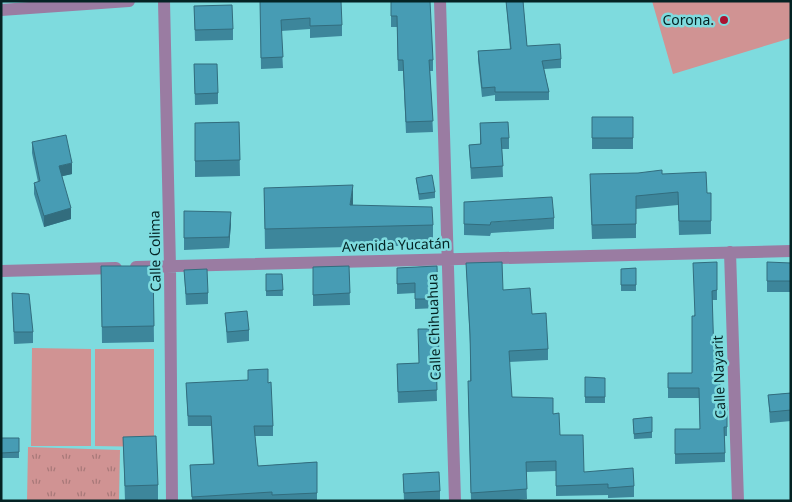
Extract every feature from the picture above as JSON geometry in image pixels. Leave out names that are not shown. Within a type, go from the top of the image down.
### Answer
[{"type":"street","points":[[1,10],[129,1]]},
{"type":"street","name":"Calle Colima","points":[[164,1],[170,266],[172,501]]},
{"type":"street","name":"Calle Chihuahua","points":[[440,1],[446,259],[455,501]]},
{"type":"street","name":"Avenida Yucatán","points":[[1,271],[791,251]]},
{"type":"street","name":"Calle Nayarit","points":[[730,252],[738,501]]},
{"type":"green space","name":"Corona.","points":[[652,1],[791,1],[791,38],[673,74]]},
{"type":"green space","points":[[32,348],[91,349],[91,446],[31,446]]},
{"type":"green space","points":[[95,349],[154,349],[154,447],[95,446]]},
{"type":"green space","points":[[28,447],[120,450],[119,501],[27,501]]},
{"type":"building","points":[[260,1],[341,1],[342,25],[310,26],[310,18],[281,20],[283,57],[261,58]]},
{"type":"building","points":[[391,1],[430,1],[433,60],[429,60],[433,121],[406,122],[403,60],[398,60],[397,16],[391,16]]},
{"type":"building","points":[[506,1],[523,1],[527,46],[560,44],[561,59],[542,61],[549,92],[495,92],[495,87],[482,88],[478,51],[511,49]]},
{"type":"building","points":[[232,5],[233,29],[195,30],[194,6]]},
{"type":"building","points":[[194,64],[217,64],[218,93],[195,94]]},
{"type":"building","points":[[592,117],[633,117],[633,138],[592,138]]},
{"type":"building","points":[[239,122],[240,160],[195,161],[195,123]]},
{"type":"building","points":[[508,122],[509,138],[501,138],[503,166],[471,168],[469,145],[481,144],[480,123]]},
{"type":"building","points":[[66,135],[72,163],[59,166],[71,208],[44,216],[34,183],[40,181],[32,142]]},
{"type":"building","points":[[662,170],[662,174],[706,172],[707,193],[711,193],[711,221],[679,221],[678,192],[636,196],[636,224],[592,225],[590,174],[638,173]]},
{"type":"building","points":[[432,175],[435,192],[419,194],[416,178]]},
{"type":"building","points":[[353,185],[350,205],[432,207],[433,225],[265,229],[264,188]]},
{"type":"building","points":[[552,197],[554,218],[491,222],[490,225],[464,224],[464,202]]},
{"type":"building","points":[[184,211],[231,212],[229,237],[184,238]]},
{"type":"building","points":[[502,262],[503,290],[530,288],[532,314],[546,313],[548,349],[509,351],[512,397],[553,398],[553,414],[559,413],[560,435],[583,435],[584,472],[633,468],[634,486],[608,488],[608,484],[556,486],[556,461],[526,462],[527,489],[471,493],[468,381],[471,381],[470,334],[466,263]]},
{"type":"building","points":[[717,262],[717,290],[712,291],[714,357],[717,357],[722,406],[727,406],[727,427],[724,427],[725,453],[675,454],[675,429],[700,429],[699,388],[668,388],[668,373],[692,373],[692,316],[695,316],[693,263]]},
{"type":"building","points":[[767,262],[791,263],[791,281],[767,281]]},
{"type":"building","points":[[101,266],[153,266],[154,326],[102,327]]},
{"type":"building","points":[[349,266],[350,293],[313,295],[313,267]]},
{"type":"building","points":[[437,266],[438,299],[415,299],[415,283],[397,284],[397,268]]},
{"type":"building","points":[[636,268],[636,285],[621,285],[621,269]]},
{"type":"building","points":[[207,269],[208,293],[186,294],[184,270]]},
{"type":"building","points":[[266,274],[282,274],[283,290],[266,291]]},
{"type":"building","points":[[12,293],[29,294],[33,332],[14,332]]},
{"type":"building","points":[[247,311],[249,330],[227,332],[225,313]]},
{"type":"building","points":[[418,329],[438,329],[439,354],[436,355],[437,390],[398,392],[397,364],[419,363]]},
{"type":"building","points":[[268,369],[268,383],[271,382],[273,426],[254,426],[258,466],[317,462],[317,493],[272,495],[272,492],[192,497],[190,465],[214,464],[211,416],[188,416],[186,383],[248,380],[248,370]]},
{"type":"building","points":[[585,377],[605,378],[605,397],[585,397]]},
{"type":"building","points":[[791,393],[791,410],[770,412],[768,395]]},
{"type":"building","points":[[652,417],[652,432],[634,434],[633,419]]},
{"type":"building","points":[[156,436],[158,485],[125,486],[123,437]]},
{"type":"building","points":[[1,438],[19,438],[19,452],[1,453]]},
{"type":"building","points":[[439,472],[440,491],[404,493],[403,474]]},
{"type":"place","name":"Corona.","points":[[724,20]]}]
